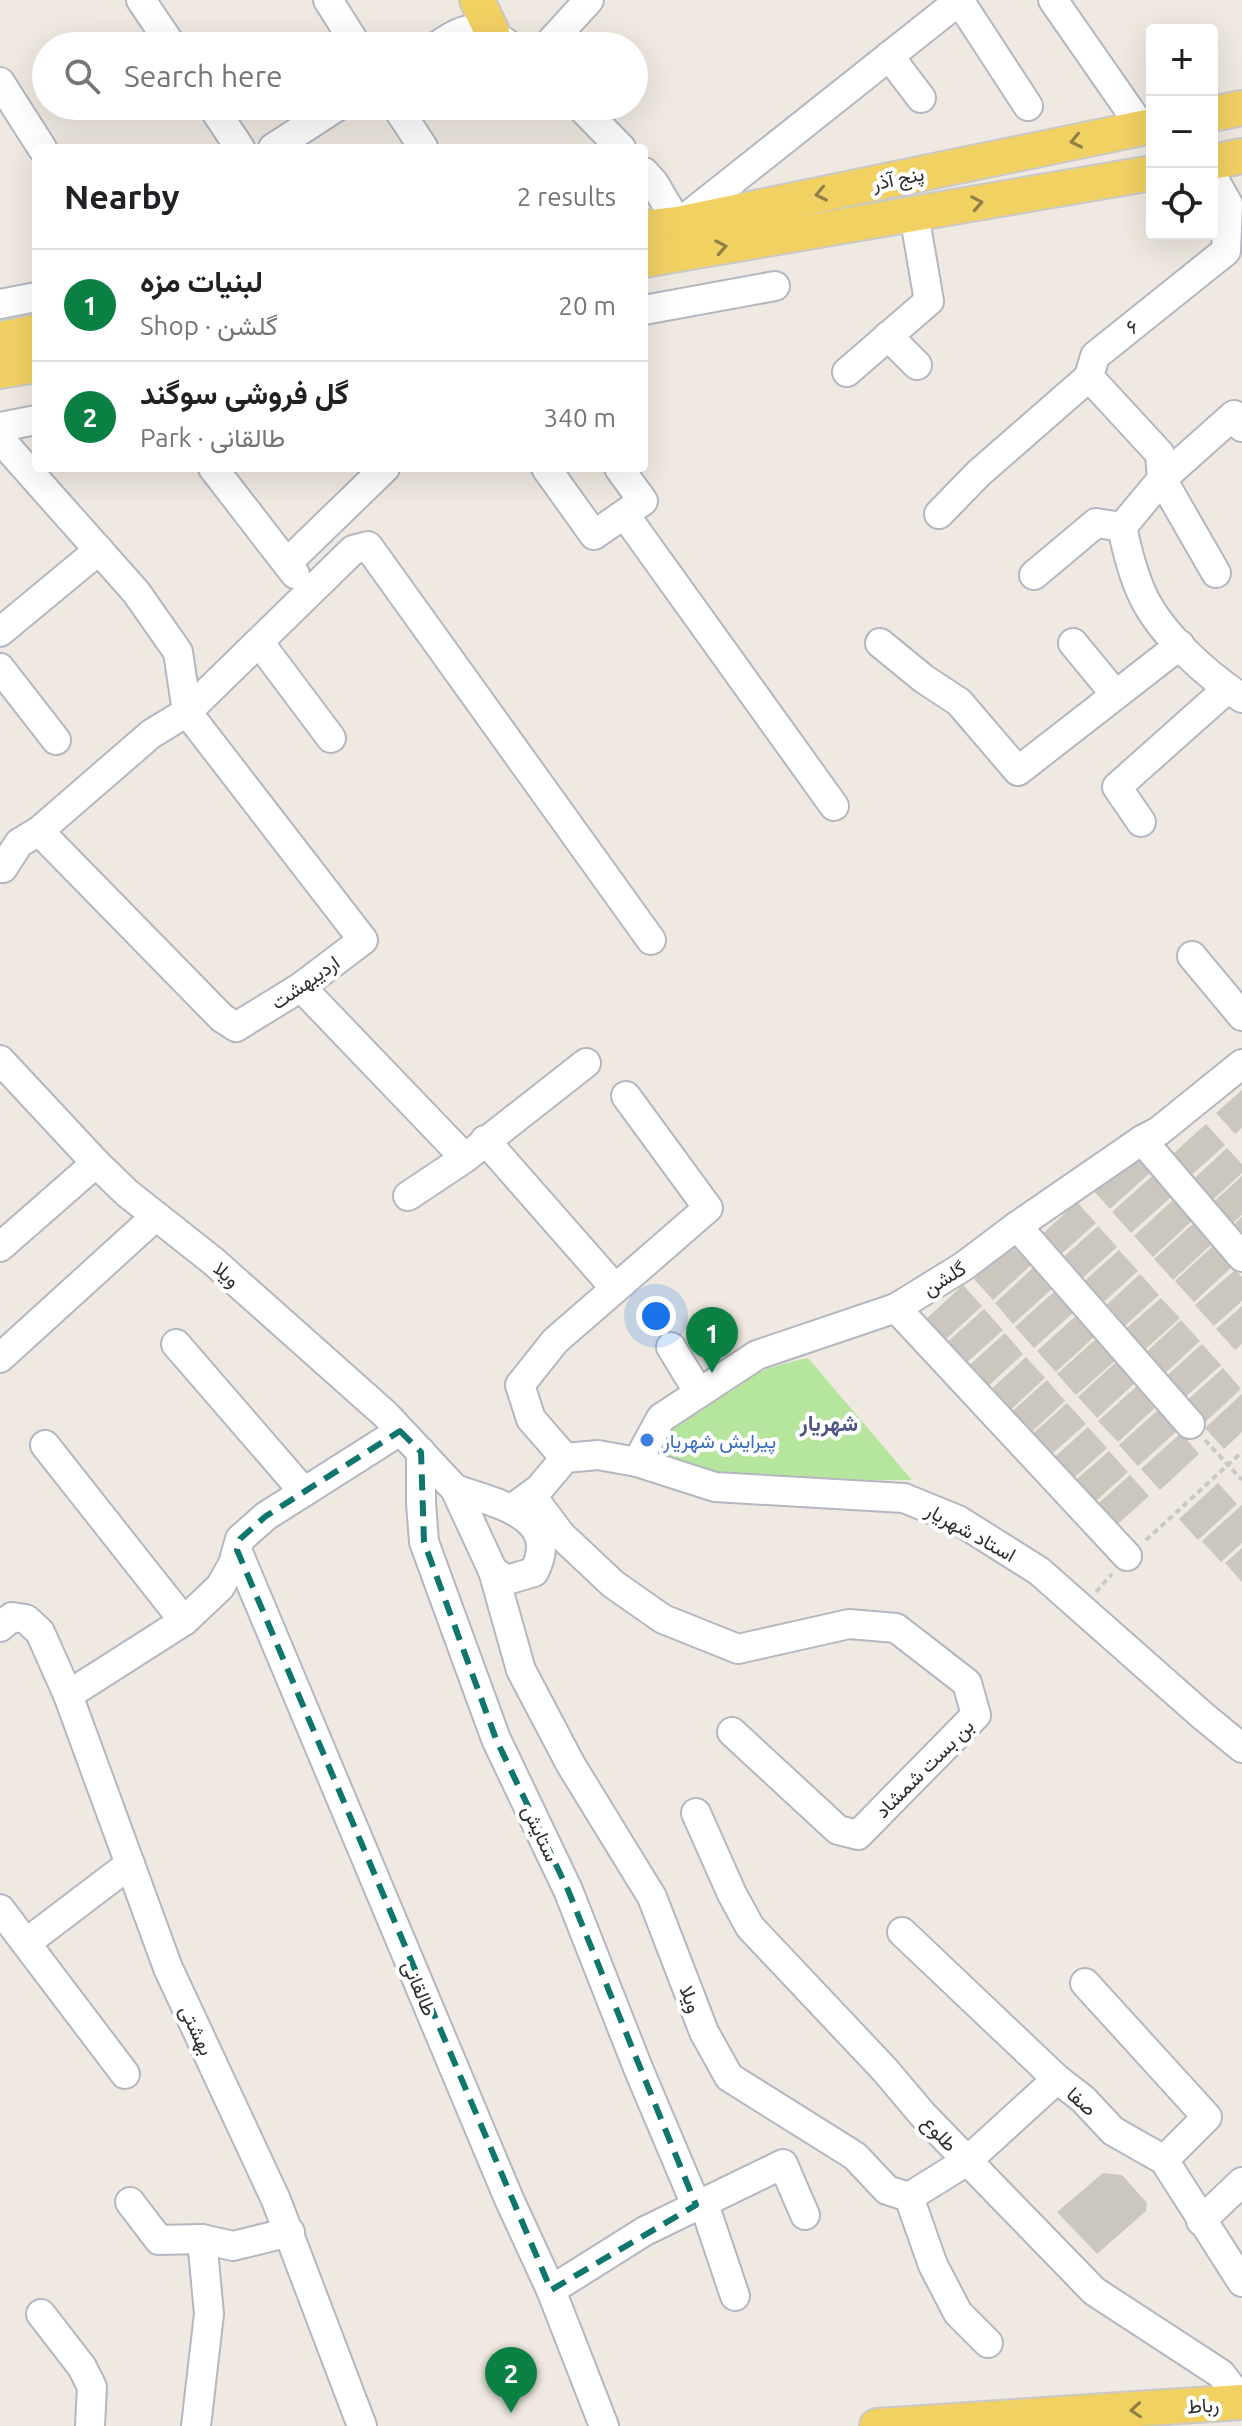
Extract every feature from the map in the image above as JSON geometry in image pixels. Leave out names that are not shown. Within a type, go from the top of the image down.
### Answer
[{"type":"main road","points":[[477,0],[497,32]]},
{"type":"main road","points":[[1218,113],[1242,108]]},
{"type":"main road","name":"پنج آذر","points":[[648,228],[678,224],[1146,127]]},
{"type":"main road","points":[[1218,161],[1242,156]]},
{"type":"main road","name":"پنج آذر","points":[[648,259],[1146,174]]},
{"type":"main road","points":[[0,339],[32,333]]},
{"type":"main road","points":[[0,371],[32,366]]},
{"type":"main road","name":"رباط","points":[[877,2426],[1242,2402]]},
{"type":"street","points":[[141,0],[163,32]]},
{"type":"street","points":[[328,0],[348,32]]},
{"type":"street","points":[[560,32],[589,0]]},
{"type":"street","points":[[648,181],[678,224],[959,0],[1028,106]]},
{"type":"street","points":[[1053,0],[1146,126]]},
{"type":"street","points":[[889,56],[921,98]]},
{"type":"street","points":[[0,82],[39,144]]},
{"type":"street","points":[[221,120],[237,144]]},
{"type":"street","points":[[279,144],[316,120]]},
{"type":"street","points":[[405,120],[421,144]]},
{"type":"street","points":[[594,120],[617,144]]},
{"type":"street","name":"۶","points":[[939,514],[979,473],[1089,377],[1095,356],[1226,251],[1228,204],[1218,186]]},
{"type":"street","points":[[847,372],[929,301],[914,214]]},
{"type":"street","points":[[648,309],[775,286]]},
{"type":"street","points":[[0,304],[32,298]]},
{"type":"street","points":[[888,336],[917,365]]},
{"type":"street","points":[[1089,377],[1160,454],[1162,479],[1216,573]]},
{"type":"street","points":[[1122,527],[1162,479],[1234,415],[1242,427]]},
{"type":"street","points":[[0,427],[32,421]]},
{"type":"street","name":"اردیبهشت","points":[[0,439],[136,592],[178,652],[187,712],[363,940],[301,987],[236,1027],[222,1018],[39,831]]},
{"type":"street","points":[[216,472],[291,569],[377,472]]},
{"type":"street","points":[[549,472],[594,535],[643,501],[622,472]]},
{"type":"street","points":[[625,515],[834,806]]},
{"type":"street","points":[[1034,575],[1096,523],[1122,527]]},
{"type":"street","points":[[1122,527],[1144,598],[1180,645],[1212,679],[1235,694],[1117,787],[1141,822]]},
{"type":"street","points":[[0,868],[19,843],[39,831],[151,734],[187,712],[353,550],[368,546],[651,940]]},
{"type":"street","points":[[0,632],[99,550]]},
{"type":"street","points":[[259,642],[331,738]]},
{"type":"street","points":[[880,643],[924,679],[959,702],[1018,771],[1180,645]]},
{"type":"street","points":[[1073,643],[1115,694]]},
{"type":"street","points":[[0,668],[56,740]]},
{"type":"street","points":[[1192,956],[1242,1016]]},
{"type":"street","points":[[301,987],[475,1149],[614,1287]]},
{"type":"street","name":"ویلا","points":[[0,1060],[96,1163],[213,1261],[400,1431],[455,1489],[493,1571],[521,1670],[571,1765],[652,1897],[704,2032],[729,2077],[855,2156],[887,2190],[909,2197]]},
{"type":"street","points":[[408,1196],[475,1149],[586,1063]]},
{"type":"street","name":"گلشن","points":[[637,1462],[661,1418],[699,1393],[757,1355],[896,1308],[964,1266],[1017,1226],[1159,1131],[1242,1064]]},
{"type":"street","points":[[522,1502],[565,1458],[531,1419],[520,1385],[555,1341],[708,1208],[626,1096]]},
{"type":"street","points":[[1142,1140],[1242,1257]]},
{"type":"street","points":[[0,1247],[96,1163]]},
{"type":"street","points":[[0,1358],[156,1216]]},
{"type":"street","points":[[1017,1226],[1190,1424]]},
{"type":"street","points":[[896,1308],[1127,1556]]},
{"type":"street","points":[[176,1344],[304,1492]]},
{"type":"street","points":[[671,1347],[699,1393]]},
{"type":"street","points":[[68,1695],[184,1621],[220,1587],[233,1564],[240,1539],[266,1516],[400,1431]]},
{"type":"street","points":[[45,1445],[184,1621]]},
{"type":"street","name":"ستایش","points":[[421,1452],[424,1542],[491,1725],[568,1890],[638,2068],[700,2203],[735,2296]]},
{"type":"street","name":"استاد شهریار","points":[[565,1458],[598,1455],[637,1462],[715,1487],[904,1498],[958,1520],[1039,1571],[1242,1748]]},
{"type":"street","points":[[455,1489],[522,1502]]},
{"type":"street","points":[[493,1571],[507,1580],[518,1578],[534,1572],[542,1557],[540,1539],[522,1502]]},
{"type":"street","name":"بن بست شمشاد","points":[[522,1502],[613,1584],[663,1619],[738,1649],[849,1624],[896,1628],[967,1683],[976,1715],[858,1835],[838,1830],[732,1732]]},
{"type":"street","name":"طالقانی","points":[[237,1550],[509,2199],[551,2290],[604,2426]]},
{"type":"street","name":"بهشتی","points":[[0,1627],[12,1617],[26,1619],[40,1632],[68,1695],[168,1968],[290,2232],[362,2426]]},
{"type":"street","name":"طلوع","points":[[696,1813],[750,1927],[967,2161],[1094,2291],[1221,2374],[1242,2402]]},
{"type":"street","points":[[26,1943],[130,1864]]},
{"type":"street","points":[[0,1909],[125,2074]]},
{"type":"street","name":"صفا","points":[[902,1932],[1057,2079],[1083,2099],[1113,2131],[1164,2160],[1242,2282]]},
{"type":"street","points":[[1085,1983],[1207,2117],[1164,2160]]},
{"type":"street","points":[[988,2343],[958,2313],[933,2265],[909,2197],[967,2161],[1057,2079]]},
{"type":"street","points":[[551,2290],[645,2231],[783,2164],[805,2215]]},
{"type":"street","points":[[1201,2221],[1242,2182]]},
{"type":"street","points":[[130,2202],[159,2240],[202,2239],[233,2246],[290,2232]]},
{"type":"street","points":[[196,2426],[209,2314],[202,2239]]},
{"type":"street","points":[[41,2314],[82,2367],[92,2387],[90,2426]]},
{"type":"path","points":[[1190,1424],[1242,1480]]},
{"type":"path","points":[[1082,1609],[1127,1556],[1242,1452]]},
{"type":"highlighted area","points":[[400,1431],[421,1452],[424,1542],[496,1739],[568,1890],[696,2205],[551,2290],[237,1550],[240,1539],[266,1516]]},
{"type":"green space","points":[[808,1358],[912,1480],[793,1481],[727,1476],[660,1459],[675,1424],[707,1398],[756,1373]]},
{"type":"building","points":[[1242,1090],[1242,1128],[1235,1134],[1216,1113]]},
{"type":"building","points":[[1206,1124],[1225,1145],[1185,1181],[1166,1160]]},
{"type":"building","points":[[1227,1148],[1242,1164],[1242,1173],[1207,1205],[1188,1184]]},
{"type":"building","points":[[1131,1152],[1150,1173],[1110,1209],[1091,1188]]},
{"type":"building","points":[[1152,1176],[1171,1197],[1131,1233],[1112,1212]]},
{"type":"building","points":[[1242,1176],[1242,1215],[1227,1228],[1208,1207]]},
{"type":"building","points":[[1173,1200],[1192,1221],[1153,1257],[1134,1236]]},
{"type":"building","points":[[1077,1202],[1096,1223],[1056,1259],[1038,1238]]},
{"type":"building","points":[[1242,1217],[1242,1244],[1229,1229]]},
{"type":"building","points":[[1194,1223],[1212,1244],[1173,1280],[1154,1259]]},
{"type":"building","points":[[1098,1226],[1117,1247],[1077,1283],[1058,1262]]},
{"type":"building","points":[[1013,1243],[1032,1264],[993,1300],[974,1279]]},
{"type":"building","points":[[1214,1245],[1233,1266],[1194,1302],[1175,1281]]},
{"type":"building","points":[[1119,1250],[1138,1271],[1098,1307],[1079,1286]]},
{"type":"building","points":[[1034,1267],[1053,1288],[1013,1324],[995,1303]]},
{"type":"building","points":[[1235,1270],[1242,1277],[1242,1301],[1214,1326],[1195,1305]]},
{"type":"building","points":[[1140,1274],[1159,1295],[1119,1331],[1101,1310]]},
{"type":"building","points":[[963,1285],[982,1306],[943,1342],[924,1321]]},
{"type":"building","points":[[1055,1291],[1074,1312],[1034,1348],[1015,1327]]},
{"type":"building","points":[[1161,1298],[1180,1318],[1140,1354],[1121,1333]]},
{"type":"building","points":[[1242,1306],[1242,1344],[1235,1350],[1216,1329]]},
{"type":"building","points":[[984,1309],[1003,1330],[963,1366],[944,1345]]},
{"type":"building","points":[[1077,1315],[1095,1336],[1056,1372],[1037,1351]]},
{"type":"building","points":[[1181,1320],[1200,1341],[1161,1377],[1142,1356]]},
{"type":"building","points":[[1005,1333],[1023,1354],[984,1390],[965,1369]]},
{"type":"building","points":[[1097,1338],[1116,1360],[1076,1395],[1057,1374]]},
{"type":"building","points":[[1202,1344],[1221,1365],[1181,1401],[1162,1380]]},
{"type":"building","points":[[1026,1357],[1045,1378],[1006,1414],[987,1393]]},
{"type":"building","points":[[1117,1361],[1136,1382],[1097,1418],[1078,1397]]},
{"type":"building","points":[[1223,1368],[1241,1389],[1202,1425],[1183,1404]]},
{"type":"building","points":[[1047,1380],[1065,1401],[1026,1437],[1007,1416]]},
{"type":"building","points":[[1138,1385],[1157,1406],[1118,1442],[1098,1421]]},
{"type":"building","points":[[1242,1394],[1242,1432],[1224,1449],[1205,1428]]},
{"type":"building","points":[[1067,1403],[1086,1424],[1046,1459],[1028,1438]]},
{"type":"building","points":[[1159,1409],[1178,1430],[1138,1466],[1119,1445]]},
{"type":"building","points":[[1088,1427],[1107,1448],[1067,1484],[1048,1463]]},
{"type":"building","points":[[1181,1433],[1199,1454],[1160,1490],[1141,1469]]},
{"type":"building","points":[[1109,1451],[1128,1472],[1088,1508],[1069,1486]]},
{"type":"building","points":[[1130,1475],[1149,1496],[1110,1531],[1091,1510]]},
{"type":"building","points":[[1218,1483],[1237,1504],[1198,1540],[1179,1519]]},
{"type":"building","points":[[1242,1505],[1242,1543],[1221,1562],[1202,1541]]},
{"type":"building","points":[[1242,1548],[1242,1582],[1225,1563]]},
{"type":"building","points":[[1103,2173],[1122,2175],[1147,2203],[1146,2211],[1097,2254],[1057,2212]]},
{"type":"place","name":"لبنیات مزه","points":[[712,1373]]},
{"type":"place","name":"پیرایش شهریار","points":[[647,1440]]},
{"type":"place","name":"گل فروشی سوگند","points":[[511,2413]]},
{"type":"district","name":"شهریار","points":[[829,1422]]}]
